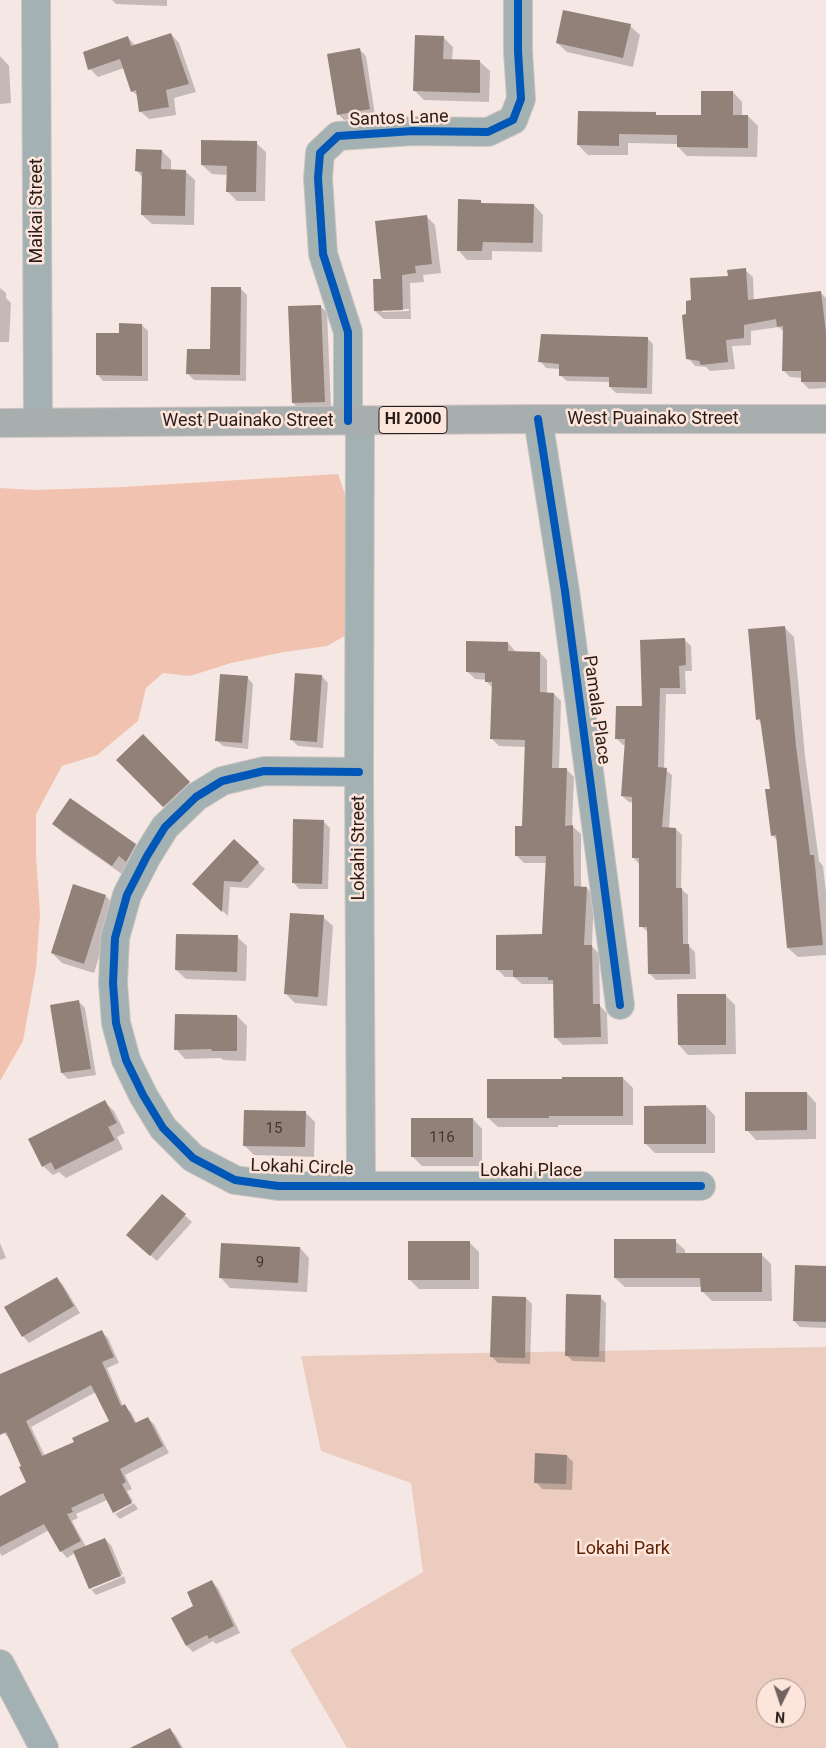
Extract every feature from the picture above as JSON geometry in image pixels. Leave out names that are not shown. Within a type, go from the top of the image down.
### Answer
[{"type":"highway","name":"West Puainako Street","points":[[0,423],[826,419]]},
{"type":"street","name":"Maikai Street","points":[[36,0],[38,422]]},
{"type":"street","name":"Santos Lane","points":[[354,421],[348,332],[323,254],[318,178],[320,153],[338,136],[413,131],[488,132],[513,120],[522,99],[518,52],[518,0]]},
{"type":"street","name":"Pamala Place","points":[[538,419],[565,591],[620,1005]]},
{"type":"street","name":"Lokahi Street","points":[[354,421],[362,1186]]},
{"type":"street","name":"Lokahi Circle","points":[[359,772],[264,771],[222,782],[196,797],[165,827],[147,856],[127,895],[115,938],[113,983],[116,1023],[126,1060],[143,1095],[163,1128],[193,1158],[234,1180],[278,1186],[362,1186]]},
{"type":"street","name":"Lokahi Place","points":[[362,1186],[701,1186]]},
{"type":"street","points":[[0,1664],[44,1748]]},
{"type":"green space","name":"Lokahi Park","points":[[826,1347],[826,1748],[347,1748],[290,1650],[423,1572],[411,1483],[321,1451],[301,1356]]},
{"type":"shaded area","points":[[338,474],[347,500],[352,632],[327,646],[284,652],[231,663],[190,676],[163,673],[146,688],[138,721],[97,755],[62,766],[36,814],[36,856],[40,914],[36,969],[23,1041],[0,1081],[0,488],[35,490],[123,487]]},
{"type":"building","points":[[563,10],[631,24],[623,58],[556,43]]},
{"type":"building","points":[[171,33],[189,84],[166,90],[169,107],[139,112],[136,90],[131,92],[120,59],[88,70],[83,52],[128,36],[131,46]]},
{"type":"building","points":[[415,35],[444,36],[443,59],[480,60],[480,93],[413,91]]},
{"type":"building","points":[[360,48],[370,109],[337,115],[327,54]]},
{"type":"building","points":[[701,91],[733,91],[733,115],[748,115],[748,148],[677,147],[677,135],[619,134],[619,146],[577,145],[578,111],[656,112],[656,115],[701,115]]},
{"type":"building","points":[[201,140],[257,141],[256,192],[226,192],[227,166],[201,165]]},
{"type":"building","points":[[136,149],[162,150],[161,169],[186,170],[185,216],[141,215],[142,172],[135,171]]},
{"type":"building","points":[[458,199],[481,200],[481,203],[534,204],[533,243],[483,242],[482,251],[457,251]]},
{"type":"building","points":[[427,215],[432,264],[415,266],[416,273],[402,275],[403,310],[374,311],[373,279],[381,279],[375,221]]},
{"type":"building","points":[[746,268],[748,300],[821,291],[826,333],[826,382],[801,382],[801,371],[782,371],[783,326],[777,327],[776,319],[744,325],[744,338],[726,340],[728,362],[701,365],[699,361],[686,359],[682,315],[686,314],[686,301],[691,300],[690,278],[728,276],[727,270]]},
{"type":"building","points":[[211,287],[241,287],[240,375],[186,374],[187,349],[210,349]]},
{"type":"building","points":[[321,305],[325,402],[292,403],[288,306]]},
{"type":"building","points":[[119,323],[142,324],[142,376],[96,375],[96,333],[119,333]]},
{"type":"building","points":[[541,334],[648,337],[647,388],[609,387],[609,377],[559,376],[559,364],[538,362]]},
{"type":"building","points":[[785,626],[796,746],[810,855],[814,855],[823,945],[787,948],[776,835],[771,836],[765,789],[770,789],[760,719],[756,720],[748,629]]},
{"type":"building","points":[[685,638],[686,665],[679,666],[680,688],[660,688],[658,767],[667,768],[662,827],[676,828],[676,888],[682,888],[683,944],[689,944],[690,974],[648,974],[647,927],[639,927],[639,858],[632,858],[632,797],[621,796],[625,739],[615,739],[616,706],[642,706],[640,640]]},
{"type":"building","points":[[466,641],[508,642],[508,651],[540,652],[540,692],[554,693],[552,768],[567,768],[565,826],[573,825],[574,886],[587,887],[584,945],[592,945],[593,1004],[600,1004],[601,1037],[554,1038],[553,980],[548,980],[548,977],[513,977],[513,970],[496,970],[496,935],[542,934],[546,856],[515,856],[515,826],[522,826],[525,740],[490,739],[492,682],[485,682],[485,673],[466,672]]},
{"type":"building","points":[[295,673],[322,675],[317,742],[290,740]]},
{"type":"building","points":[[220,674],[248,676],[242,743],[215,741]]},
{"type":"building","points":[[143,734],[190,782],[163,807],[116,760]]},
{"type":"building","points":[[70,798],[136,844],[126,862],[119,856],[112,866],[52,824]]},
{"type":"building","points":[[293,819],[324,820],[322,884],[292,883]]},
{"type":"building","points":[[234,839],[259,862],[241,882],[224,881],[222,912],[192,884]]},
{"type":"building","points":[[73,884],[106,895],[84,964],[51,953]]},
{"type":"building","points":[[290,913],[324,915],[318,997],[284,994]]},
{"type":"building","points":[[176,934],[238,935],[237,972],[175,970]]},
{"type":"building","points":[[677,994],[726,994],[726,1045],[678,1045]]},
{"type":"building","points":[[79,1000],[91,1069],[61,1073],[50,1005]]},
{"type":"building","points":[[175,1014],[237,1015],[237,1051],[212,1051],[211,1049],[174,1050]]},
{"type":"building","points":[[562,1077],[623,1077],[623,1116],[487,1118],[487,1079],[562,1079]]},
{"type":"building","points":[[745,1092],[807,1092],[807,1130],[745,1131]]},
{"type":"building","points":[[105,1100],[117,1123],[108,1127],[115,1140],[55,1170],[51,1162],[42,1167],[28,1139]]},
{"type":"building","points":[[706,1105],[706,1144],[644,1144],[644,1106]]},
{"type":"building","points":[[244,1110],[306,1111],[305,1147],[243,1146]]},
{"type":"building","points":[[411,1118],[473,1118],[473,1157],[411,1157]]},
{"type":"building","points":[[162,1194],[186,1214],[150,1256],[126,1235]]},
{"type":"building","points":[[614,1239],[676,1239],[676,1253],[762,1253],[762,1292],[701,1292],[700,1278],[614,1278]]},
{"type":"building","points":[[408,1241],[470,1241],[470,1280],[408,1280]]},
{"type":"building","points":[[221,1243],[300,1247],[298,1283],[219,1278]]},
{"type":"building","points":[[795,1265],[826,1266],[826,1322],[793,1321]]},
{"type":"building","points":[[57,1277],[74,1306],[22,1337],[4,1307]]},
{"type":"building","points":[[566,1294],[601,1295],[599,1357],[565,1356]]},
{"type":"building","points":[[492,1296],[526,1297],[525,1358],[490,1357]]},
{"type":"building","points":[[102,1330],[114,1357],[102,1362],[121,1406],[125,1404],[135,1423],[148,1417],[163,1446],[120,1469],[126,1482],[122,1484],[132,1503],[113,1513],[103,1493],[71,1508],[73,1512],[67,1514],[81,1541],[60,1552],[44,1524],[0,1547],[0,1496],[26,1482],[6,1432],[0,1435],[0,1374]],"holes":[[[91,1385],[109,1421],[72,1438],[74,1442],[42,1456],[26,1421]]]},
{"type":"building","points":[[535,1453],[567,1455],[566,1484],[534,1483]]},
{"type":"building","points":[[105,1538],[121,1576],[89,1589],[73,1551]]},
{"type":"building","points":[[212,1580],[234,1626],[209,1639],[207,1635],[186,1646],[171,1618],[193,1606],[187,1592]]},
{"type":"building","points":[[170,1728],[181,1748],[130,1748]]},
{"type":"cycle path","points":[[348,421],[348,332],[323,254],[318,178],[320,153],[338,136],[413,131],[488,132],[513,120],[521,99],[518,51],[518,0]]},
{"type":"cycle path","points":[[538,419],[565,591],[620,1005]]},
{"type":"cycle path","points":[[359,772],[264,771],[222,781],[196,797],[165,827],[147,856],[127,895],[115,938],[113,983],[116,1023],[126,1060],[143,1095],[163,1128],[193,1158],[235,1180],[278,1186],[701,1186]]}]
